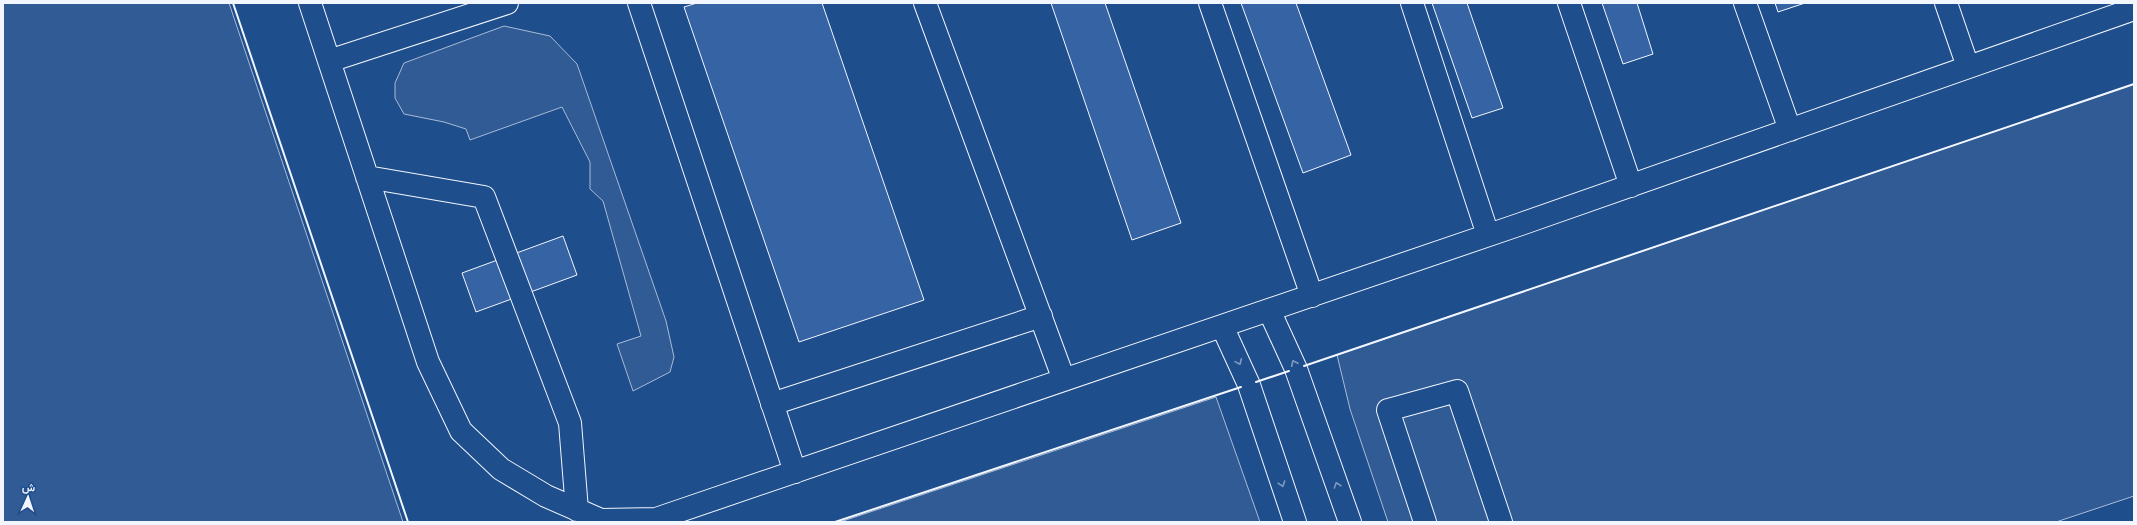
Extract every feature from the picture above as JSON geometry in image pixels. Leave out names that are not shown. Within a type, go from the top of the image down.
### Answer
[{"type":"lane","points":[[310,3],[428,362],[461,431],[500,469],[546,496],[601,520],[656,519],[1488,236],[2134,9]]},
{"type":"lane","points":[[329,61],[507,3]]},
{"type":"lane","points":[[639,3],[795,472]]},
{"type":"lane","points":[[925,3],[1064,380]]},
{"type":"lane","points":[[1210,3],[1312,296]]},
{"type":"lane","points":[[1412,3],[1488,236]]},
{"type":"lane","points":[[1570,3],[1631,186]]},
{"type":"lane","points":[[1745,3],[1790,130]]},
{"type":"lane","points":[[1946,3],[1968,67]]},
{"type":"lane","points":[[367,177],[484,197],[570,423],[577,510]]},
{"type":"lane","points":[[1269,310],[1296,369],[1350,522]]},
{"type":"lane","points":[[772,404],[1041,316]]},
{"type":"lane","points":[[1222,326],[1249,385],[1295,522]]},
{"type":"lane","points":[[1425,522],[1388,410],[1457,390],[1501,522]]},
{"type":"shaded area","points":[[3,3],[229,3],[403,522],[3,522]]},
{"type":"shaded area","points":[[504,26],[550,36],[577,64],[666,321],[674,357],[670,372],[633,391],[617,344],[641,336],[603,201],[590,189],[590,162],[562,107],[470,140],[466,129],[444,122],[404,114],[395,98],[395,83],[404,63]]},
{"type":"shaded area","points":[[2134,84],[2134,496],[2056,522],[1388,522],[1350,409],[1337,355]]},
{"type":"shaded area","points":[[1216,397],[1260,522],[840,522]]},
{"type":"building","points":[[697,3],[822,3],[924,300],[799,342],[684,7]]},
{"type":"building","points":[[1051,3],[1105,3],[1181,223],[1132,240]]},
{"type":"building","points":[[1241,3],[1296,3],[1351,155],[1303,173]]},
{"type":"building","points":[[1432,3],[1467,3],[1503,108],[1472,118]]},
{"type":"building","points":[[1602,3],[1637,3],[1653,54],[1623,64]]},
{"type":"building","points":[[1775,3],[1805,3],[1778,12]]},
{"type":"building","points":[[563,236],[577,275],[476,312],[462,273]]},
{"type":"wall","points":[[233,3],[408,522]]},
{"type":"wall","points":[[1304,366],[2134,84]]},
{"type":"wall","points":[[1256,382],[1289,371]]},
{"type":"wall","points":[[835,522],[1241,387]]}]
